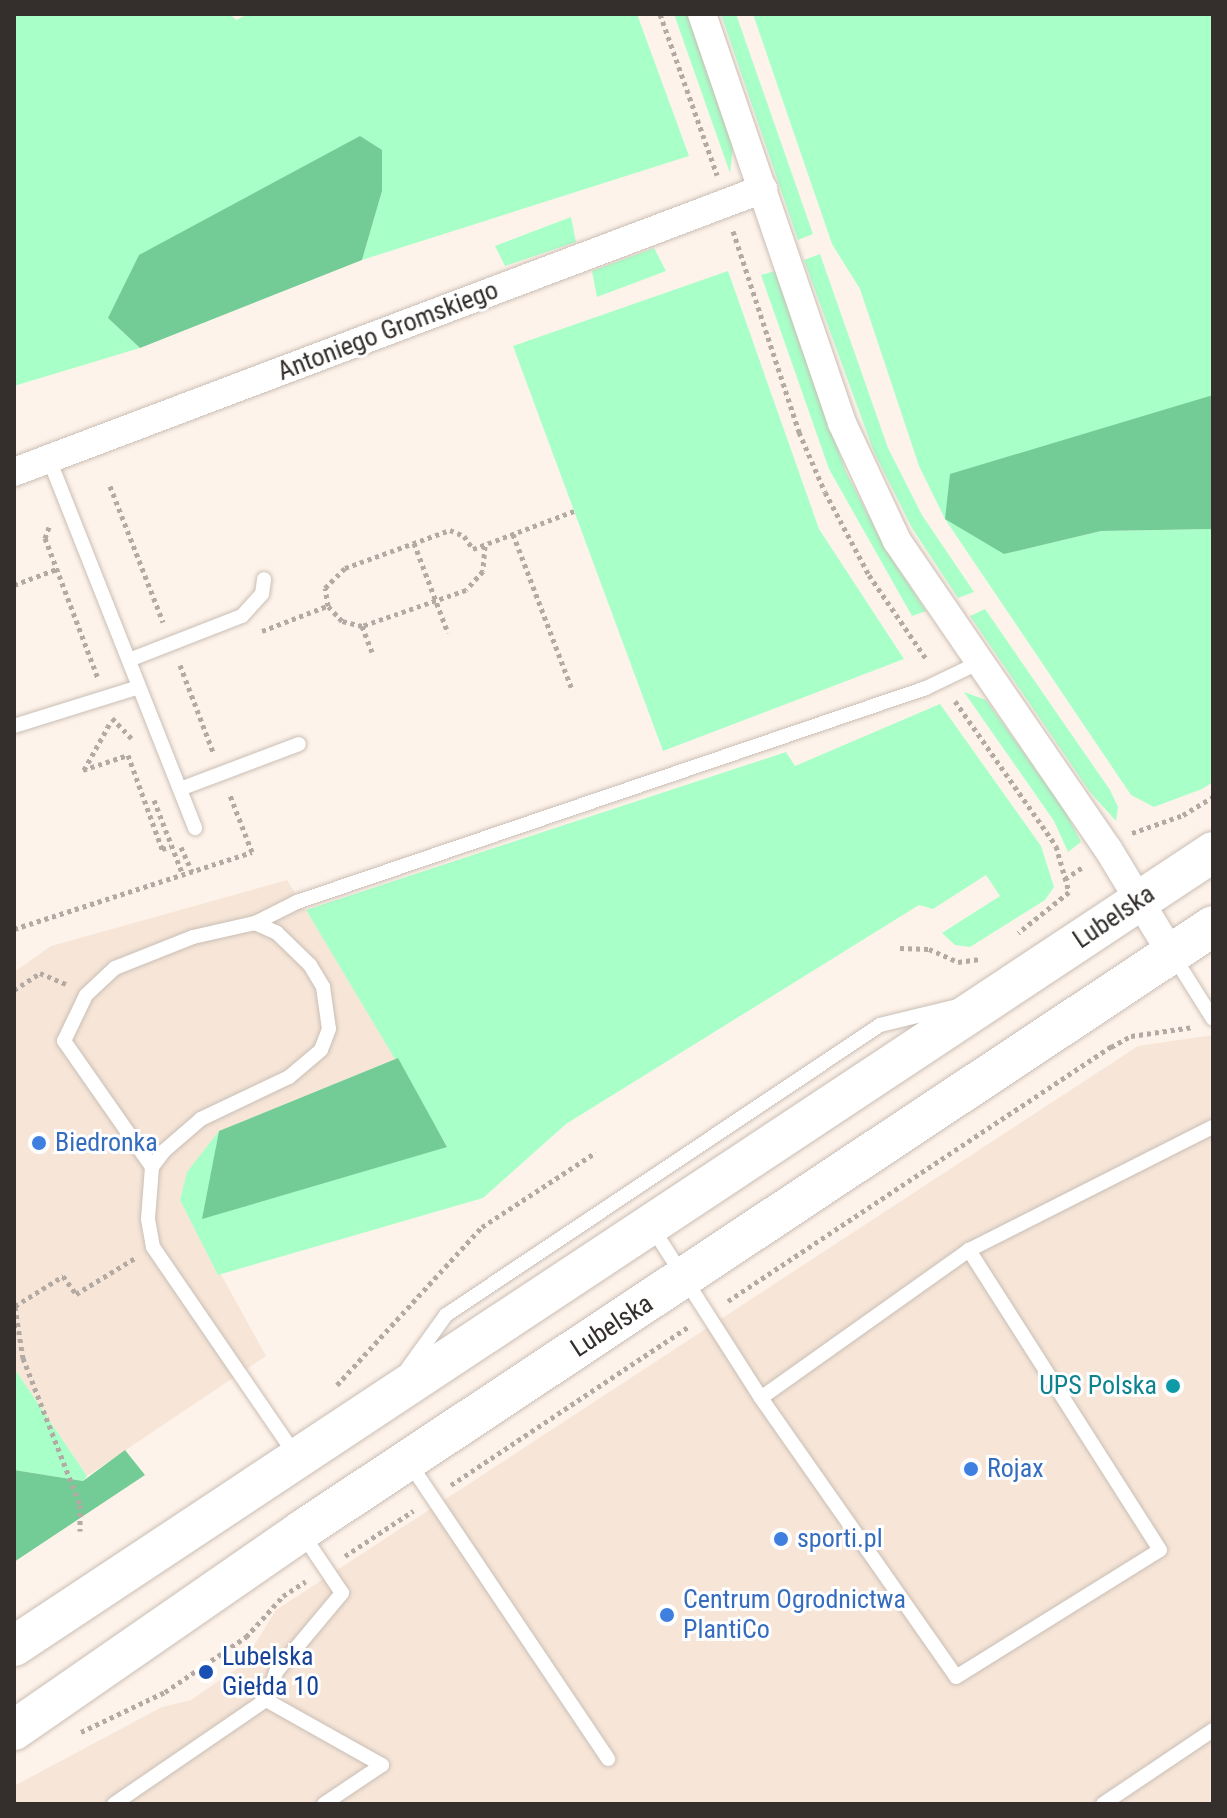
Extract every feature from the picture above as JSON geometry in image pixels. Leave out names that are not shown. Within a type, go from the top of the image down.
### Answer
[{"type":"main road","name":"Lubelska","points":[[14,1646],[1213,852]]},
{"type":"main road","name":"Lubelska","points":[[14,1730],[301,1531],[1213,926]]},
{"type":"street","points":[[702,14],[848,436],[897,541],[1141,899],[1171,953]]},
{"type":"street","name":"Antoniego Gromskiego","points":[[14,472],[763,189]]},
{"type":"lane","points":[[49,459],[195,828]]},
{"type":"lane","points":[[129,660],[242,616],[262,594],[264,579]]},
{"type":"lane","points":[[152,1167],[64,1041],[86,995],[115,968],[193,937],[255,923],[297,902],[926,688],[980,662]]},
{"type":"lane","points":[[14,726],[139,687]]},
{"type":"lane","points":[[180,789],[299,744]]},
{"type":"lane","points":[[255,923],[294,948],[323,987],[329,1029],[321,1050],[289,1077],[201,1119],[152,1167],[147,1190],[153,1247],[297,1458]]},
{"type":"lane","points":[[1171,953],[1213,1019]]},
{"type":"lane","points":[[387,1398],[446,1315],[880,1025],[993,997]]},
{"type":"lane","points":[[761,1398],[969,1250],[1213,1127]]},
{"type":"lane","points":[[650,1225],[761,1398],[956,1677],[1160,1550],[969,1250]]},
{"type":"lane","points":[[408,1460],[608,1759]]},
{"type":"lane","points":[[114,1804],[266,1700],[276,1672],[342,1593],[301,1531]]},
{"type":"lane","points":[[266,1700],[382,1765],[324,1804]]},
{"type":"lane","points":[[1103,1804],[1213,1730]]},
{"type":"path","points":[[745,268],[757,264]]},
{"type":"path","points":[[485,546],[486,562],[479,579],[435,601],[362,626],[342,621],[328,606],[325,588],[336,572],[450,530],[464,536],[473,549],[574,511]]},
{"type":"path","points":[[513,534],[571,687]]},
{"type":"path","points":[[414,543],[448,633]]},
{"type":"path","points":[[14,585],[57,569]]},
{"type":"path","points":[[362,626],[372,652]]},
{"type":"path","points":[[950,694],[1056,846],[1065,879],[1065,898],[1007,941]]},
{"type":"path","points":[[113,721],[83,770],[128,755],[162,849],[172,848],[183,875]]},
{"type":"path","points":[[1138,829],[1183,815],[1213,797]]},
{"type":"path","points":[[14,929],[252,852],[245,834]]},
{"type":"path","points":[[1065,879],[1088,863]]},
{"type":"path","points":[[900,948],[929,949],[958,962],[983,958]]},
{"type":"path","points":[[16,987],[48,973],[86,995]]},
{"type":"path","points":[[69,1737],[165,1692],[246,1637],[283,1596],[1111,1047],[1147,1032],[1188,1030]]},
{"type":"path","points":[[333,1388],[482,1227],[596,1152]]},
{"type":"path","points":[[80,1531],[80,1505],[23,1358],[15,1306],[63,1276],[76,1294],[153,1247]]},
{"type":"shaded area","points":[[287,880],[398,1058],[219,1131],[180,1200],[266,1356],[87,1476],[14,1368],[14,972],[51,946]]},
{"type":"shaded area","points":[[1213,1035],[1213,1804],[14,1804],[14,1786],[162,1707],[191,1700],[242,1665],[276,1610],[1138,1046]]},
{"type":"green space","points":[[14,14],[230,14],[236,20],[248,14],[637,14],[689,156],[362,260],[382,191],[108,318],[140,348],[14,386]]},
{"type":"green space","points":[[674,14],[687,14],[733,146],[730,173]]},
{"type":"green space","points":[[721,14],[736,14],[813,234],[798,240]]},
{"type":"green space","points":[[753,14],[1213,14],[1213,395],[1197,400],[1004,554],[1101,531],[1213,529],[1213,782],[1202,789],[1154,807],[1131,795],[945,519],[919,466],[860,289],[832,244]]},
{"type":"green space","points":[[360,136],[382,150],[382,191],[362,260],[140,348],[108,318],[139,255]]},
{"type":"green space","points":[[571,217],[576,242],[505,266],[495,246]]},
{"type":"green space","points":[[654,248],[666,271],[597,297],[592,271]]},
{"type":"green space","points":[[820,254],[888,448],[922,515],[974,592],[958,598],[912,528],[874,452],[804,260]]},
{"type":"green space","points":[[728,271],[819,529],[904,659],[663,751],[513,346]]},
{"type":"green space","points":[[775,271],[846,472],[886,550],[926,611],[912,616],[829,469],[761,275]]},
{"type":"green space","points":[[1213,395],[1213,529],[1101,531],[1004,554],[945,519],[950,474]]},
{"type":"green space","points":[[985,609],[1110,790],[1118,807],[1116,821],[1090,792],[970,616]]},
{"type":"green space","points":[[964,692],[986,700],[1064,809],[1081,842],[1068,852],[1054,821]]},
{"type":"green space","points":[[940,704],[1041,846],[1054,887],[1045,900],[970,947],[955,945],[942,933],[1000,896],[986,875],[933,909],[919,905],[566,1124],[483,1198],[218,1275],[180,1200],[187,1172],[219,1131],[203,1218],[447,1146],[306,910],[786,752],[795,766]]},
{"type":"green space","points":[[398,1058],[447,1147],[202,1219],[219,1131]]},
{"type":"green space","points":[[14,1368],[87,1476],[83,1481],[14,1470]]},
{"type":"green space","points":[[125,1450],[145,1475],[14,1562],[14,1470],[83,1481]]},
{"type":"place","name":"Biedronka","points":[[39,1143]]},
{"type":"place","name":"UPS Polska","points":[[1173,1386]]},
{"type":"place","name":"Rojax","points":[[971,1469]]},
{"type":"place","name":"sporti.pl","points":[[781,1539]]},
{"type":"place","name":"Centrum Ogrodnictwa PlantiCo","points":[[667,1615]]},
{"type":"place","name":"Lubelska Giełda 10","points":[[206,1672]]}]
